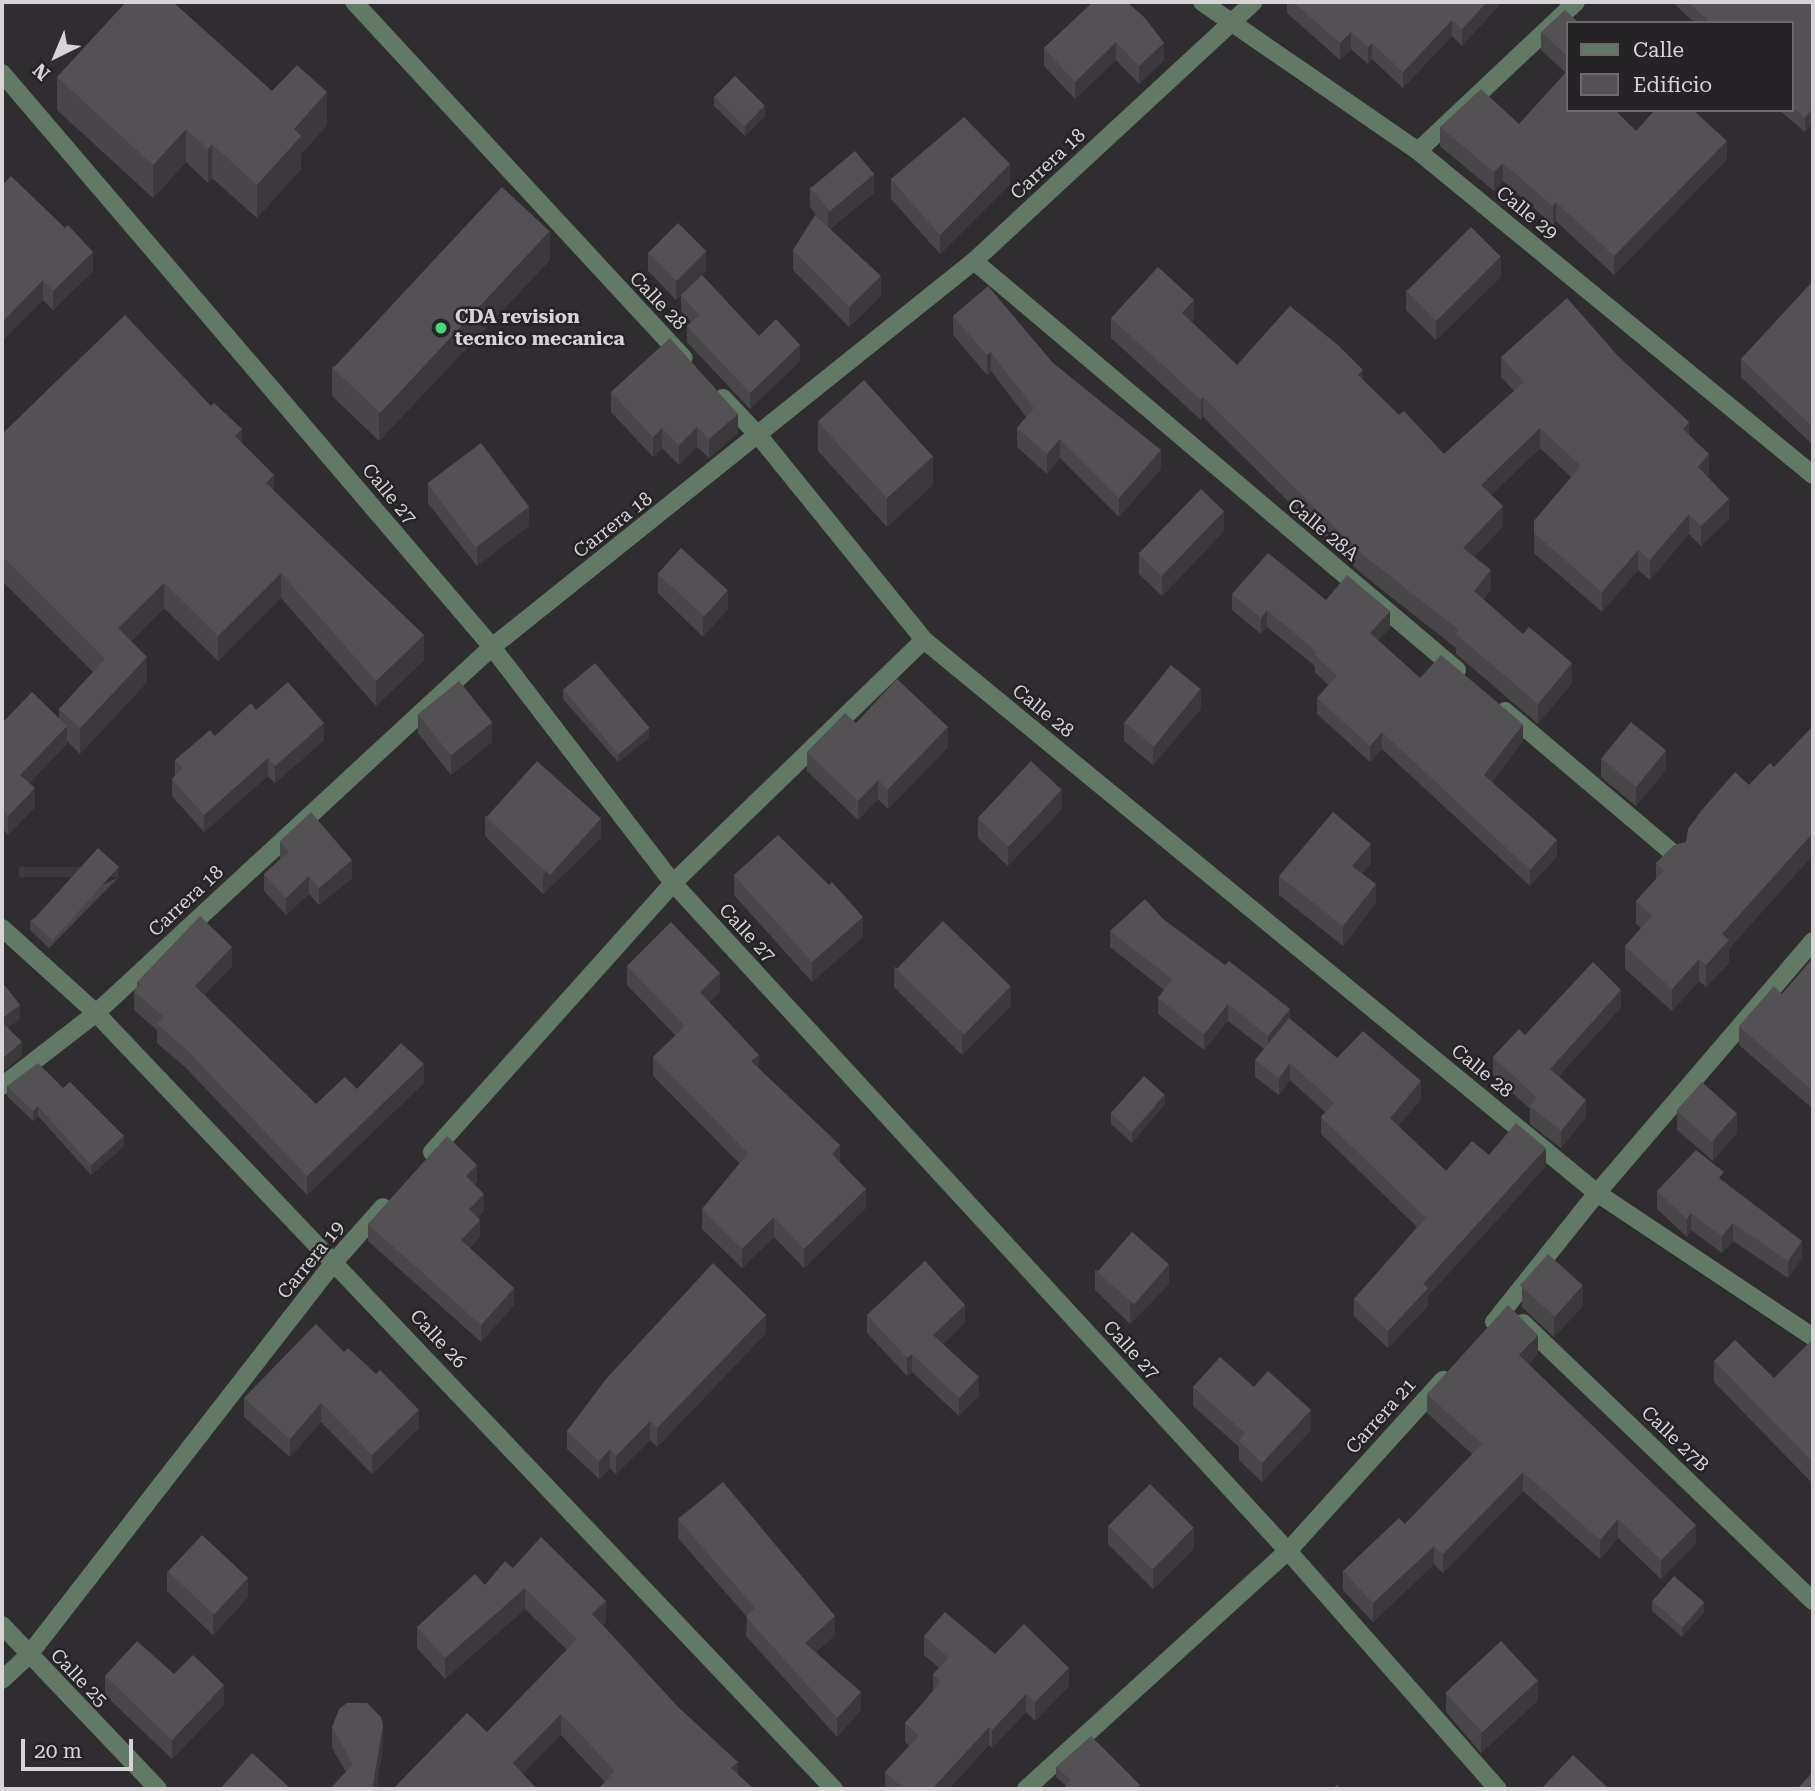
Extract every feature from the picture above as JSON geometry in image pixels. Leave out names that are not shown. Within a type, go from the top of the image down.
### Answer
[{"type":"street","name":"Calle 28","points":[[354,2],[759,436],[924,640],[1597,1193],[1813,1337]]},
{"type":"street","name":"Calle 29","points":[[1202,2],[1230,24],[1418,151],[1813,475]]},
{"type":"street","name":"Carrera 18","points":[[2,1086],[96,1013],[492,647],[759,436],[974,261],[1254,2]]},
{"type":"street","points":[[1418,151],[1576,2]]},
{"type":"street","name":"Calle 27","points":[[2,73],[492,647],[673,883],[1288,1551],[1498,1789]]},
{"type":"street","name":"Calle 28A","points":[[974,261],[1678,857]]},
{"type":"street","points":[[417,1169],[673,883],[924,640]]},
{"type":"street","name":"Calle 26","points":[[2,928],[96,1013],[335,1261],[834,1789]]},
{"type":"street","points":[[1480,1338],[1507,1308],[1597,1193],[1813,942]]},
{"type":"street","name":"Carrera 19","points":[[2,1681],[28,1656],[335,1261],[399,1189]]},
{"type":"street","name":"Calle 27B","points":[[1507,1308],[1813,1601]]},
{"type":"street","name":"Carrera 21","points":[[1026,1789],[1288,1551],[1452,1369]]},
{"type":"street","name":"Calle 25","points":[[2,1625],[28,1656],[158,1789]]},
{"type":"building","points":[[126,2],[173,2],[272,91],[297,65],[327,92],[294,129],[301,136],[257,185],[212,144],[208,149],[186,129],[153,165],[57,77]]},
{"type":"building","points":[[1093,2],[1127,2],[1145,18],[1164,43],[1139,66],[1116,42],[1075,82],[1044,48]]},
{"type":"building","points":[[1293,2],[1487,2],[1462,29],[1452,20],[1403,72],[1372,43],[1368,47],[1351,32],[1340,43]]},
{"type":"building","points":[[1688,2],[1813,2],[1813,108],[1805,118],[1794,109],[1794,21],[1709,21]]},
{"type":"building","points":[[1565,10],[1577,21],[1566,21],[1566,55],[1541,32]]},
{"type":"building","points":[[1566,72],[1566,112],[1617,112],[1636,131],[1653,112],[1695,112],[1727,141],[1614,256],[1556,202],[1553,206],[1503,163],[1494,172],[1440,127],[1481,89],[1519,124]]},
{"type":"building","points":[[735,76],[765,106],[744,126],[714,97]]},
{"type":"building","points":[[964,117],[1010,164],[940,235],[891,179]]},
{"type":"building","points":[[855,151],[874,174],[830,211],[811,188]]},
{"type":"building","points":[[11,176],[65,228],[68,225],[93,252],[53,291],[43,280],[2,322],[2,186]]},
{"type":"building","name":"CDA revision tecnico mecanica","points":[[502,187],[550,231],[380,413],[333,368]]},
{"type":"building","points":[[815,215],[881,276],[849,307],[793,250]]},
{"type":"building","points":[[678,223],[706,251],[677,281],[648,253]]},
{"type":"building","points":[[1471,227],[1501,257],[1436,321],[1407,291]]},
{"type":"building","points":[[1158,267],[1194,300],[1182,313],[1237,365],[1290,306],[1339,346],[1363,370],[1358,375],[1399,415],[1404,411],[1444,454],[1524,382],[1501,357],[1567,298],[1618,356],[1689,422],[1683,429],[1709,454],[1698,467],[1729,499],[1701,526],[1689,514],[1650,560],[1638,550],[1602,592],[1534,533],[1534,521],[1581,466],[1540,428],[1481,485],[1503,506],[1463,548],[1491,570],[1474,591],[1523,634],[1529,627],[1572,663],[1538,704],[1456,634],[1459,630],[1362,554],[1203,397],[1201,400],[1111,318]]},
{"type":"building","points":[[702,275],[759,336],[776,319],[800,345],[750,393],[687,326],[699,315],[681,295]]},
{"type":"building","points":[[1813,281],[1813,427],[1741,359]]},
{"type":"building","points":[[988,286],[1053,363],[1161,450],[1119,498],[1060,439],[1047,454],[1017,428],[1034,408],[991,352],[987,355],[953,316]]},
{"type":"building","points":[[125,315],[211,406],[214,403],[242,429],[235,436],[274,475],[266,483],[424,635],[376,681],[281,573],[218,636],[164,583],[118,628],[147,657],[80,728],[59,709],[105,659],[2,556],[2,434]]},
{"type":"building","points":[[670,338],[738,414],[709,439],[697,427],[679,445],[662,428],[653,437],[611,392]]},
{"type":"building","points":[[864,380],[933,457],[887,498],[818,421]]},
{"type":"building","points":[[481,443],[529,507],[476,547],[427,483]]},
{"type":"building","points":[[1201,489],[1224,511],[1161,576],[1138,554]]},
{"type":"building","points":[[681,548],[728,590],[704,616],[658,574]]},
{"type":"building","points":[[1268,553],[1326,600],[1347,575],[1390,611],[1370,633],[1420,678],[1441,655],[1523,724],[1484,775],[1557,840],[1530,870],[1382,732],[1370,746],[1317,698],[1337,676],[1315,655],[1317,652],[1267,610],[1261,618],[1232,594]]},
{"type":"building","points":[[595,663],[650,728],[618,754],[564,689]]},
{"type":"building","points":[[1171,665],[1201,689],[1154,746],[1124,723]]},
{"type":"building","points":[[897,679],[948,727],[888,789],[878,780],[858,801],[807,752],[845,713],[856,723]]},
{"type":"building","points":[[459,681],[492,722],[451,756],[418,714]]},
{"type":"building","points":[[288,682],[324,723],[275,766],[268,758],[204,815],[172,779],[183,768],[175,760],[210,730],[215,736],[251,703],[256,710]]},
{"type":"building","points":[[32,692],[67,726],[20,775],[35,788],[8,816],[2,810],[2,723]]},
{"type":"building","points":[[1631,722],[1666,750],[1636,787],[1601,759]]},
{"type":"building","points":[[1813,726],[1813,833],[1722,934],[1729,940],[1706,965],[1699,959],[1672,989],[1625,946],[1652,916],[1636,901],[1664,870],[1656,863],[1674,845],[1686,842],[1688,829],[1735,772],[1749,785],[1770,763],[1774,767]]},
{"type":"building","points":[[537,761],[601,819],[550,875],[486,817]]},
{"type":"building","points":[[1031,761],[1062,790],[1009,847],[978,818]]},
{"type":"building","points":[[311,812],[352,860],[319,888],[309,876],[286,898],[264,874],[289,852],[280,841]]},
{"type":"building","points":[[1333,812],[1371,844],[1352,866],[1376,884],[1343,926],[1279,876]]},
{"type":"building","points":[[778,835],[829,885],[832,882],[863,917],[812,962],[734,875]]},
{"type":"building","points":[[98,848],[119,867],[53,940],[32,922]]},
{"type":"building","points":[[1145,899],[1163,919],[1225,965],[1229,961],[1290,1009],[1268,1036],[1228,1004],[1204,1034],[1158,998],[1172,979],[1110,931]]},
{"type":"building","points":[[200,916],[232,947],[195,986],[316,1104],[345,1077],[357,1089],[401,1043],[424,1064],[307,1176],[186,1049],[157,1024],[164,1017],[134,991],[140,985],[137,982]]},
{"type":"building","points":[[943,921],[1011,986],[964,1034],[896,969]]},
{"type":"building","points":[[671,922],[720,973],[700,992],[759,1055],[751,1061],[840,1145],[832,1154],[866,1189],[804,1249],[774,1217],[742,1249],[702,1209],[748,1153],[653,1057],[685,1026],[627,966]]},
{"type":"building","points":[[1813,958],[1813,1091],[1739,1026],[1774,986],[1782,994]]},
{"type":"building","points":[[1593,962],[1621,990],[1550,1069],[1586,1100],[1561,1131],[1530,1106],[1537,1098],[1493,1057],[1519,1029],[1525,1035]]},
{"type":"building","points":[[2,982],[20,1005],[2,1019]]},
{"type":"building","points":[[1289,1018],[1337,1058],[1363,1031],[1421,1081],[1390,1118],[1446,1171],[1472,1141],[1489,1155],[1516,1123],[1546,1148],[1423,1284],[1428,1288],[1388,1331],[1354,1299],[1426,1218],[1321,1117],[1334,1103],[1290,1063],[1279,1078],[1255,1060]]},
{"type":"building","points":[[2,1022],[22,1042],[2,1059]]},
{"type":"building","points":[[38,1063],[63,1088],[70,1082],[124,1136],[91,1165],[38,1106],[33,1111],[7,1086]]},
{"type":"building","points":[[1144,1076],[1165,1095],[1131,1132],[1111,1113]]},
{"type":"building","points":[[1702,1082],[1737,1113],[1712,1142],[1677,1110]]},
{"type":"building","points":[[447,1136],[477,1165],[466,1176],[484,1194],[469,1209],[480,1220],[461,1240],[514,1288],[481,1325],[368,1224]]},
{"type":"building","points":[[1696,1150],[1724,1172],[1719,1178],[1802,1241],[1788,1261],[1733,1223],[1722,1236],[1691,1213],[1687,1219],[1657,1191]]},
{"type":"building","points":[[1132,1232],[1169,1264],[1134,1304],[1097,1272]]},
{"type":"building","points":[[1548,1254],[1583,1285],[1555,1317],[1520,1285]]},
{"type":"building","points":[[925,1261],[965,1305],[933,1335],[979,1377],[959,1398],[912,1354],[907,1358],[867,1315]]},
{"type":"building","points":[[713,1263],[766,1315],[657,1428],[650,1421],[616,1456],[610,1449],[599,1461],[567,1431],[606,1379]]},
{"type":"building","points":[[1508,1305],[1538,1335],[1519,1355],[1696,1525],[1661,1560],[1618,1519],[1600,1540],[1523,1472],[1443,1554],[1434,1546],[1373,1603],[1343,1571],[1399,1518],[1405,1524],[1482,1444],[1427,1394]]},
{"type":"building","points":[[316,1324],[344,1352],[348,1348],[376,1374],[380,1370],[419,1410],[372,1455],[321,1403],[290,1439],[244,1398]]},
{"type":"building","points":[[1813,1339],[1813,1462],[1714,1361],[1735,1340],[1774,1378]]},
{"type":"building","points":[[1220,1357],[1254,1387],[1268,1371],[1311,1410],[1262,1463],[1239,1441],[1245,1433],[1193,1387]]},
{"type":"building","points":[[723,1482],[835,1616],[805,1643],[861,1692],[837,1718],[746,1617],[755,1608],[678,1519]]},
{"type":"building","points":[[1150,1484],[1194,1528],[1152,1570],[1108,1526]]},
{"type":"building","points":[[202,1535],[248,1578],[214,1615],[168,1572]]},
{"type":"building","points":[[541,1537],[606,1601],[592,1614],[678,1707],[738,1762],[731,1768],[754,1789],[598,1789],[615,1771],[561,1714],[513,1763],[537,1789],[393,1789],[467,1713],[487,1732],[577,1639],[525,1588],[445,1658],[417,1627],[475,1574],[485,1585],[505,1561],[513,1568]]},
{"type":"building","points":[[1674,1576],[1704,1602],[1683,1627],[1652,1601]]},
{"type":"building","points":[[945,1612],[995,1654],[1024,1624],[1069,1668],[1035,1702],[1026,1694],[992,1730],[989,1727],[932,1789],[904,1789],[885,1772],[919,1736],[905,1723],[941,1682],[933,1674],[949,1658],[924,1636]]},
{"type":"building","points":[[137,1641],[174,1674],[193,1655],[224,1685],[172,1740],[105,1676]]},
{"type":"building","points":[[1501,1641],[1538,1680],[1482,1732],[1445,1693]]},
{"type":"building","points":[[347,1703],[367,1703],[381,1717],[383,1726],[372,1789],[330,1789],[353,1764],[332,1727],[339,1709]]},
{"type":"building","points":[[1091,1736],[1140,1785],[1136,1789],[1069,1789],[1065,1786],[1071,1780],[1056,1767]]},
{"type":"building","points":[[252,1753],[291,1789],[220,1789]]},
{"type":"building","points":[[1573,1755],[1607,1787],[1541,1789]]},
{"type":"building","points":[[1813,1772],[1813,1789],[1797,1789]]},
{"type":"place","name":"CDA revision tecnico mecanica","points":[[441,328]]}]
